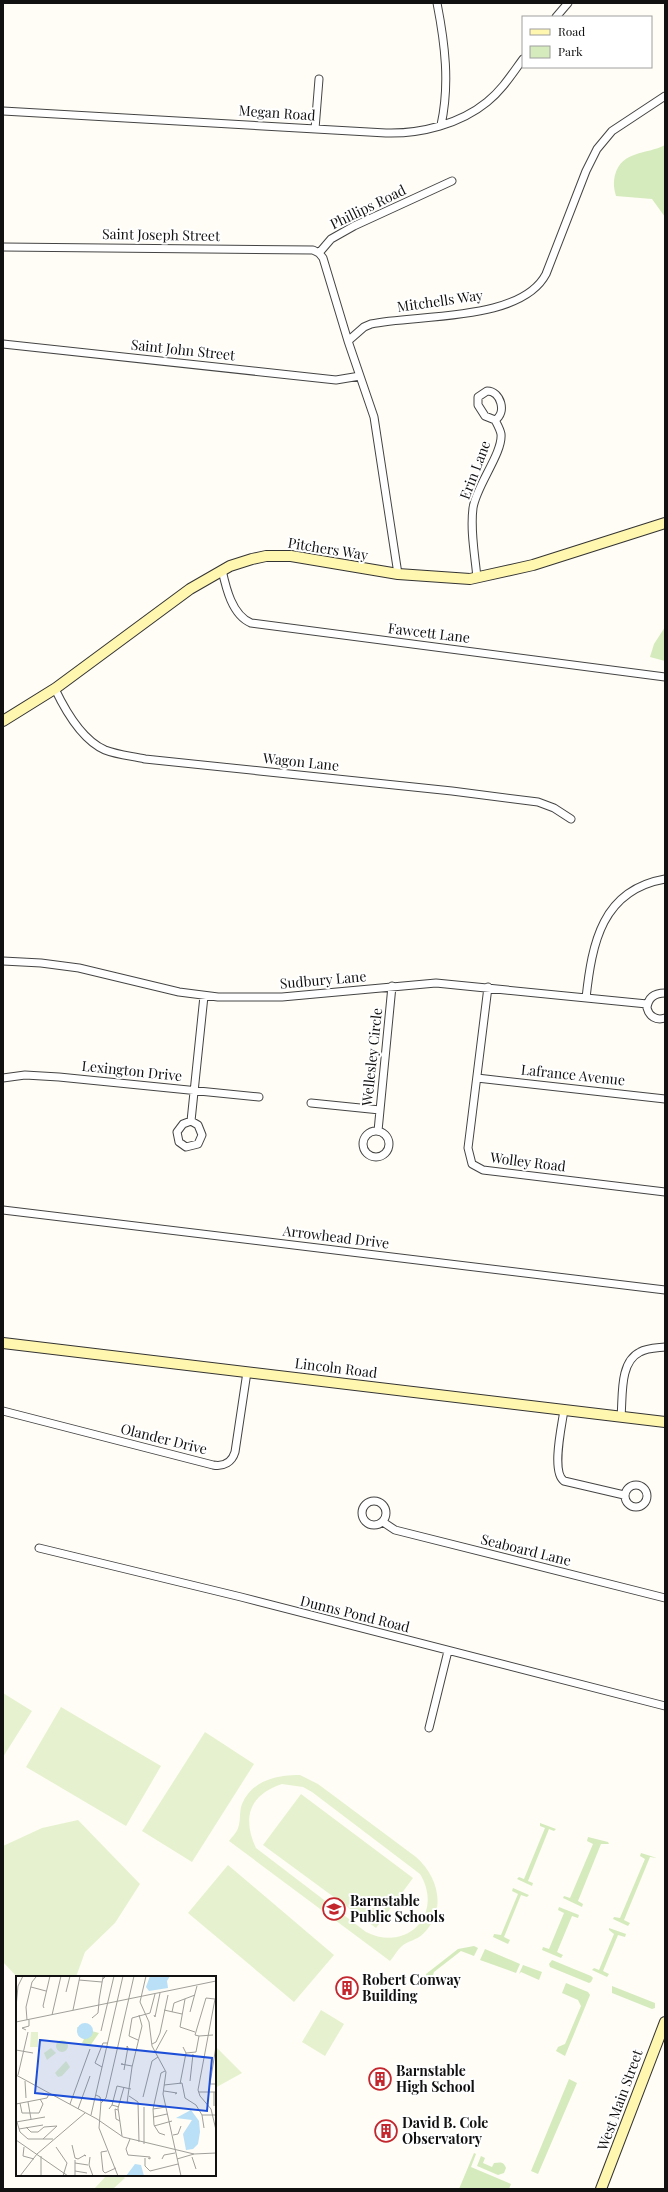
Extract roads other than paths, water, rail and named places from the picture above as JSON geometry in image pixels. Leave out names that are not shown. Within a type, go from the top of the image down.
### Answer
[{"type":"main road","name":"Pitchers Way","points":[[3,721],[54,689],[180,596],[222,570],[258,558],[282,555],[398,574],[458,579],[477,578],[533,565],[665,523]]},
{"type":"main road","name":"Lincoln Road","points":[[3,1343],[665,1422]]},
{"type":"main road","name":"West Main Street","points":[[601,2189],[665,2022]]},
{"type":"street","points":[[437,3],[446,66],[446,98],[441,125]]},
{"type":"street","points":[[557,16],[568,3]]},
{"type":"street","name":"Megan Road","points":[[3,111],[399,133],[424,130],[460,118],[488,101],[503,86],[522,60]]},
{"type":"street","points":[[315,129],[319,79]]},
{"type":"street","name":"Mitchells Way","points":[[348,341],[364,327],[371,324],[484,310],[516,301],[538,287],[549,268],[586,171],[596,149],[612,131],[665,96]]},
{"type":"street","name":"Phillips Road","points":[[319,253],[331,239],[354,226],[452,181]]},
{"type":"street","name":"Saint Joseph Street","points":[[3,247],[257,248],[311,250],[319,253]]},
{"type":"street","points":[[319,253],[325,265],[348,341],[374,417],[398,574]]},
{"type":"street","name":"Saint John Street","points":[[3,344],[320,379],[344,380],[360,376]]},
{"type":"street","name":"Erin Lane","points":[[477,578],[472,530],[473,508],[475,498],[498,450],[501,437],[495,420]]},
{"type":"street","name":"Fawcett Lane","points":[[222,570],[225,585],[235,607],[243,618],[251,623],[665,677]]},
{"type":"street","name":"Wagon Lane","points":[[54,689],[63,705],[84,734],[97,746],[114,753],[145,759],[452,791],[538,802],[554,808],[571,819]]},
{"type":"street","points":[[586,998],[595,942],[609,914],[618,902],[637,888],[665,879]]},
{"type":"street","name":"Sudbury Lane","points":[[3,961],[41,963],[79,968],[179,992],[204,996],[248,998],[282,997],[436,983],[647,1004]]},
{"type":"street","name":"Wellesley Circle","points":[[378,1131],[392,986]]},
{"type":"street","name":"Wolley Road","points":[[488,987],[468,1148],[469,1159],[475,1167],[483,1170],[665,1192]]},
{"type":"street","points":[[665,993],[654,995],[647,1004],[647,1010],[650,1015],[657,1019],[665,1018]]},
{"type":"street","points":[[191,1121],[204,996]]},
{"type":"street","name":"Lexington Drive","points":[[3,1078],[25,1075],[59,1077],[259,1097]]},
{"type":"street","name":"Lafrance Avenue","points":[[477,1078],[605,1091],[665,1099]]},
{"type":"street","points":[[311,1104],[380,1110]]},
{"type":"street","name":"Arrowhead Drive","points":[[3,1210],[665,1290]]},
{"type":"street","points":[[621,1416],[624,1378],[630,1360],[642,1351],[665,1347]]},
{"type":"street","name":"Olander Drive","points":[[3,1411],[213,1465],[222,1465],[230,1461],[235,1452],[247,1372]]},
{"type":"street","points":[[564,1410],[557,1466],[560,1477],[564,1481],[624,1495]]},
{"type":"street","name":"Seaboard Lane","points":[[383,1522],[395,1530],[665,1598]]},
{"type":"street","name":"Dunns Pond Road","points":[[39,1548],[240,1597],[665,1706]]},
{"type":"street","points":[[429,1728],[448,1651]]},
{"type":"place","name":"Barnstable Public Schools","points":[[334,1909]]},
{"type":"place","name":"Robert Conway Building","points":[[347,1988]]},
{"type":"place","name":"Barnstable High School","points":[[380,2079]]},
{"type":"place","name":"David B. Cole Observatory","points":[[386,2131]]}]
